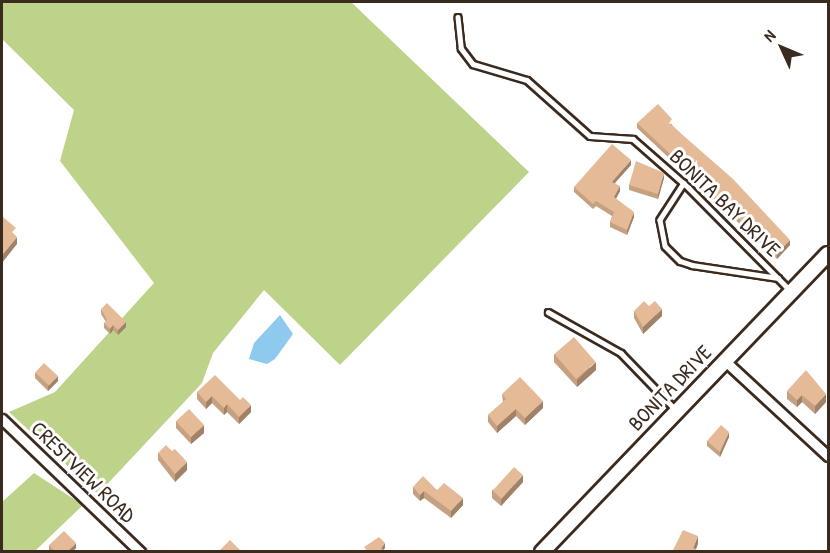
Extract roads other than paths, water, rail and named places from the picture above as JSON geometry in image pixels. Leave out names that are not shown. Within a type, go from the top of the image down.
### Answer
[{"type":"street","name":"BONITA DRIVE","points":[[542,552],[792,292],[826,263]]},
{"type":"street","points":[[725,361],[828,456]]},
{"type":"street","name":"CRESTVIEW ROAD","points":[[2,418],[140,552]]},
{"type":"lane","name":"BONITA BAY DRIVE","points":[[458,18],[461,48],[473,64],[527,80],[590,136],[633,139],[684,183],[792,292]]},
{"type":"lane","points":[[684,183],[660,220],[665,246],[681,261],[692,265],[778,278]]},
{"type":"lane","points":[[549,312],[621,353],[677,411]]},
{"type":"water","points":[[280,315],[293,334],[275,359],[267,364],[249,359],[254,343]]}]
